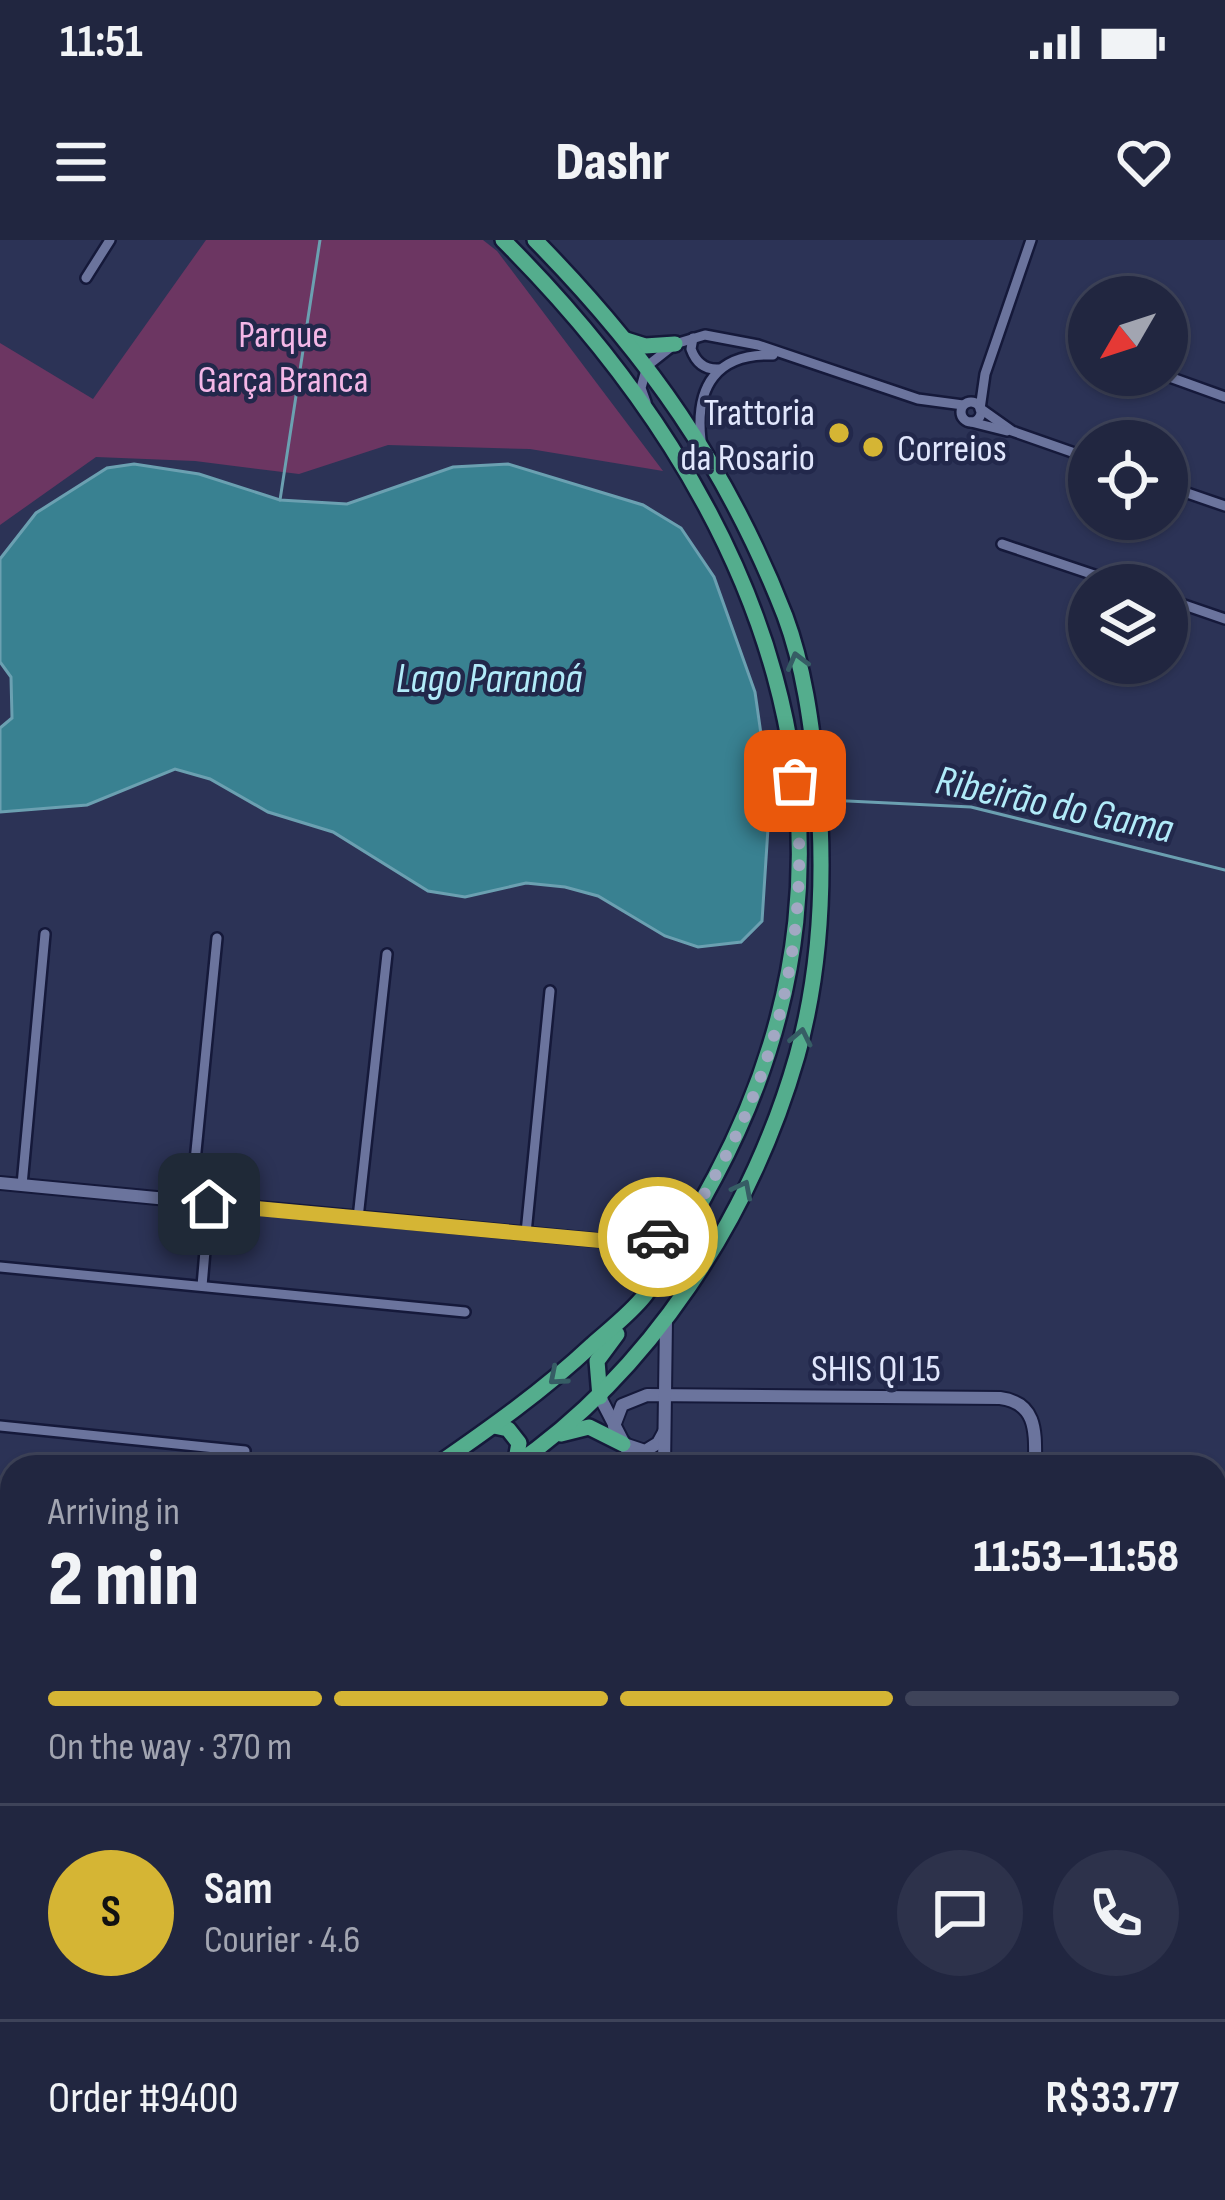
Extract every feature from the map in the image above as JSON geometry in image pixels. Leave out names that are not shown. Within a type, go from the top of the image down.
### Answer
[{"type":"main road","points":[[503,240],[561,299],[648,407],[734,539],[742,535],[744,522]]},
{"type":"main road","points":[[528,1455],[600,1397],[666,1320],[722,1231],[764,1148],[797,1055],[813,974],[821,892],[810,710],[786,620],[744,522],[702,445],[647,366],[536,240]]},
{"type":"main road","points":[[545,282],[560,282],[562,268]]},
{"type":"main road","points":[[561,299],[567,285],[579,287]]},
{"type":"main road","points":[[626,340],[645,346],[675,344]]},
{"type":"main road","points":[[600,1397],[596,1370],[600,1354],[643,1298],[738,1134],[772,1041],[791,960],[799,882],[795,781],[773,667],[708,504]]},
{"type":"main road","points":[[738,1134],[753,1131],[763,1138],[764,1148]]},
{"type":"main road","points":[[452,1455],[545,1388],[643,1298]]},
{"type":"main road","points":[[494,1426],[508,1429],[519,1443],[516,1455]]},
{"type":"main road","points":[[548,1441],[569,1430],[589,1427],[623,1444]]},
{"type":"street","points":[[86,278],[110,240]]},
{"type":"street","points":[[967,420],[979,418],[985,374],[1031,240]]},
{"type":"street","points":[[648,407],[641,388],[647,366],[675,344],[705,335],[736,338],[1068,451]]},
{"type":"street","points":[[693,338],[691,350],[710,370],[743,358],[786,355]]},
{"type":"street","points":[[702,445],[700,401],[720,369]]},
{"type":"street","points":[[967,420],[965,404],[985,374]]},
{"type":"street","points":[[1188,384],[1225,397]]},
{"type":"street","points":[[918,399],[974,402],[1012,431]]},
{"type":"street","points":[[1188,493],[1225,506]]},
{"type":"street","points":[[1003,544],[1068,566]]},
{"type":"street","points":[[1188,606],[1225,619]]},
{"type":"street","points":[[22,1185],[45,934]]},
{"type":"street","points":[[190,1202],[218,938]]},
{"type":"street","points":[[358,1218],[387,954]]},
{"type":"street","points":[[526,1233],[550,991]]},
{"type":"street","points":[[0,1183],[616,1242],[645,1249],[653,1282]]},
{"type":"street","points":[[202,1286],[209,1204]]},
{"type":"street","points":[[616,1242],[661,1236],[700,1205]]},
{"type":"street","points":[[0,1267],[465,1312]]},
{"type":"street","points":[[664,1455],[666,1320]]},
{"type":"street","points":[[614,1426],[628,1400],[662,1396]]},
{"type":"street","name":"SHIS QI 15","points":[[662,1396],[1009,1399],[1021,1403],[1033,1419],[1034,1455]]},
{"type":"street","points":[[600,1397],[629,1455]]},
{"type":"street","points":[[0,1426],[245,1451]]},
{"type":"street","points":[[623,1444],[645,1451],[664,1432]]},
{"type":"green space","name":"Parque Garça Branca","points":[[206,240],[483,240],[497,251],[663,471],[530,449],[388,445],[299,474],[195,461],[96,457],[0,525],[0,343],[93,399]]},
{"type":"water","name":"Lago Paranoá","points":[[134,464],[199,474],[280,500],[347,504],[453,467],[508,464],[643,505],[681,528],[714,577],[755,692],[770,797],[762,921],[741,942],[698,947],[665,936],[598,896],[565,887],[526,883],[465,897],[428,891],[333,832],[268,812],[210,779],[175,769],[87,805],[0,812],[0,728],[12,718],[11,677],[0,662],[0,559],[36,513],[107,468]]},
{"type":"waterway","points":[[280,500],[320,240]]},
{"type":"waterway","name":"Ribeirão do Gama","points":[[767,797],[793,799]]},
{"type":"waterway","name":"Ribeirão do Gama","points":[[827,800],[971,807],[1225,870]]},
{"type":"way so far","points":[[658,1237],[700,1205],[738,1134],[772,1041],[796,926],[800,836],[795,781]]},
{"type":"place","name":"Trattoria da Rosario","points":[[839,433]]},
{"type":"place","name":"Correios","points":[[873,447]]},
{"type":"route","points":[[209,1204],[616,1242],[658,1237]]}]
